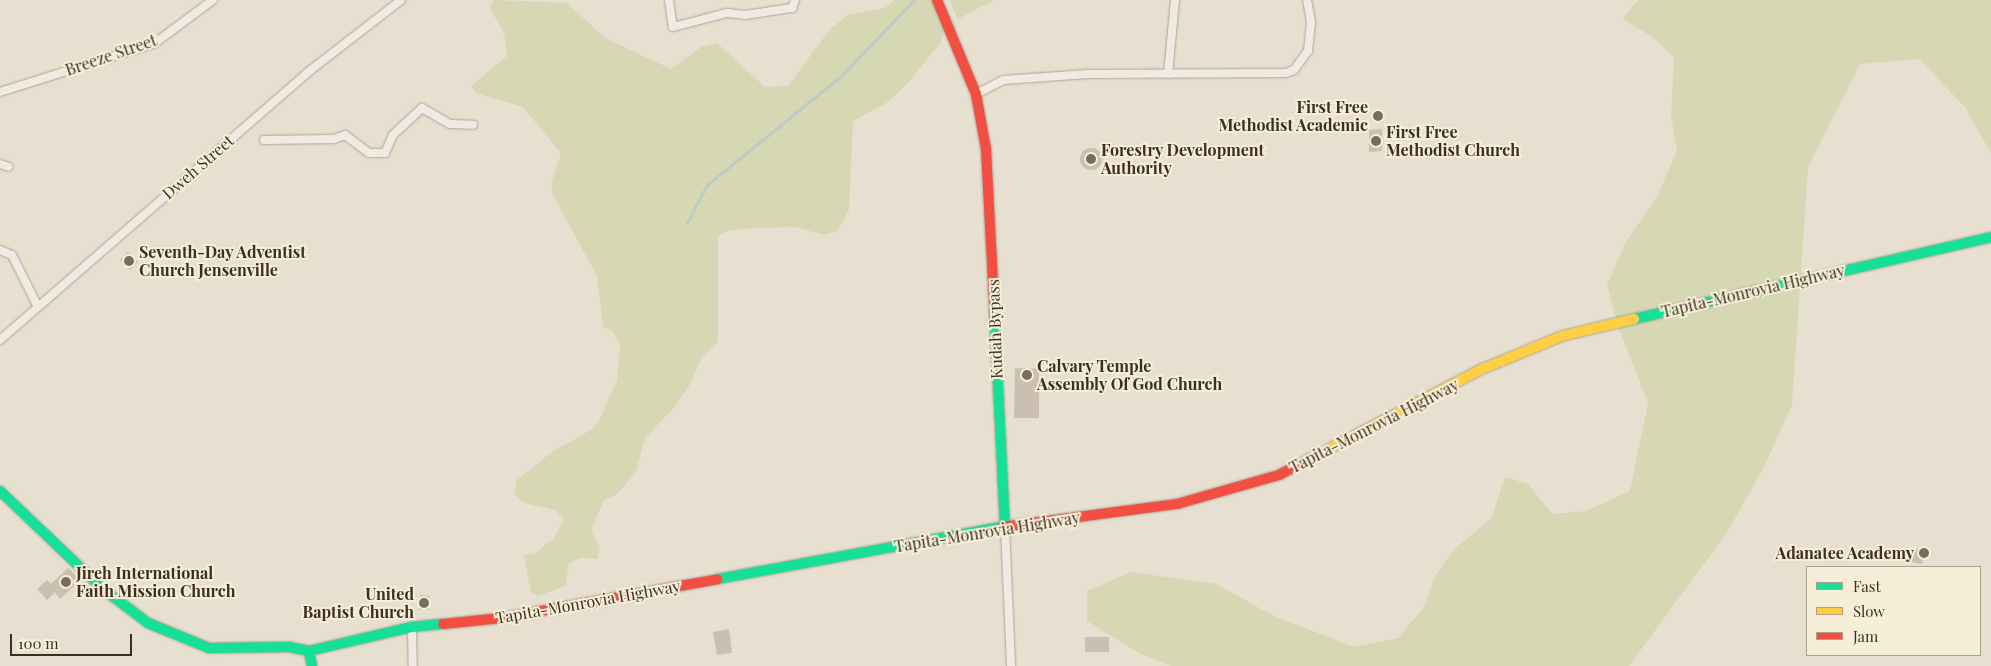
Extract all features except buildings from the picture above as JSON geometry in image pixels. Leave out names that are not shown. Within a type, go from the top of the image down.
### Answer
[{"type":"main road","name":"Kudah Bypass","points":[[937,0],[976,94],[990,192],[1005,527]]},
{"type":"main road","name":"Tapita-Monrovia Highway","points":[[0,491],[120,603],[148,623],[209,648],[289,648],[309,651],[412,627],[590,603],[1005,527],[1177,504],[1222,493],[1279,475],[1482,369],[1562,336],[1991,237]]},
{"type":"main road","points":[[309,651],[312,666]]},
{"type":"street","name":"Breeze Street","points":[[0,92],[155,43],[213,0]]},
{"type":"street","name":"Dweh Street","points":[[0,340],[307,74],[401,0]]},
{"type":"street","points":[[669,0],[672,27],[727,13],[745,15],[792,8],[795,0]]},
{"type":"street","points":[[1168,74],[1175,0]]},
{"type":"street","points":[[976,94],[1003,80],[1294,70],[1302,62],[1311,39],[1307,0]]},
{"type":"street","points":[[264,140],[334,139],[346,135],[369,153],[385,153],[393,135],[422,108],[450,124],[473,124]]},
{"type":"street","points":[[0,164],[8,167]]},
{"type":"street","points":[[0,250],[12,255],[38,307]]},
{"type":"street","name":"Kudah Bypass","points":[[1005,527],[1011,666]]},
{"type":"street","points":[[412,627],[413,666]]},
{"type":"green space","points":[[494,0],[567,3],[605,38],[671,69],[701,47],[717,43],[765,87],[788,86],[830,29],[848,15],[885,8],[895,0],[936,0],[946,27],[940,43],[908,83],[888,102],[853,121],[849,210],[838,231],[824,235],[796,227],[753,228],[726,231],[718,236],[718,342],[701,359],[688,388],[673,409],[645,438],[636,472],[616,495],[604,500],[591,530],[600,548],[597,559],[580,558],[569,564],[565,586],[538,596],[531,593],[524,555],[534,554],[554,538],[564,519],[555,510],[524,503],[514,494],[517,480],[553,451],[591,430],[600,419],[617,380],[620,345],[613,332],[603,327],[597,276],[553,195],[551,184],[561,153],[523,107],[476,93],[471,86],[507,56],[504,33],[489,7]]},
{"type":"green space","points":[[949,0],[994,0],[958,19]]},
{"type":"green space","points":[[1638,0],[1991,0],[1991,153],[1965,107],[1919,59],[1860,64],[1808,167],[1792,405],[1764,467],[1726,534],[1629,666],[1171,666],[1139,653],[1087,621],[1087,591],[1131,572],[1216,584],[1274,616],[1354,647],[1398,638],[1424,607],[1435,576],[1454,549],[1491,519],[1505,477],[1528,484],[1552,514],[1586,511],[1630,491],[1648,403],[1619,329],[1607,285],[1626,241],[1656,199],[1677,150],[1671,116],[1674,58],[1654,38],[1623,19]]},
{"type":"waterway","points":[[687,223],[707,185],[840,77],[914,0]]},
{"type":"traffic: fast","points":[[1634,319],[1991,237]]},
{"type":"traffic: fast","points":[[994,303],[1005,527]]},
{"type":"traffic: fast","points":[[0,491],[103,589],[148,623],[209,648],[289,647],[309,651],[412,627],[443,624]]},
{"type":"traffic: fast","points":[[718,579],[1002,527]]},
{"type":"traffic: fast","points":[[309,651],[312,666]]},
{"type":"traffic: slow","points":[[1321,453],[1482,369],[1562,336],[1634,319]]},
{"type":"traffic: jam","points":[[937,0],[976,94],[986,149],[994,303]]},
{"type":"traffic: jam","points":[[1002,527],[1177,504],[1279,475],[1321,453]]},
{"type":"traffic: jam","points":[[443,624],[502,618],[718,579]]},
{"type":"place","name":"First Free Methodist Academic","points":[[1378,116]]},
{"type":"place","name":"First Free Methodist Church","points":[[1376,141]]},
{"type":"place","name":"Forestry Development Authority","points":[[1091,159]]},
{"type":"place","name":"Seventh-Day Adventist Church Jensenville","points":[[129,261]]},
{"type":"place","name":"Calvary Temple Assembly Of God Church","points":[[1027,375]]},
{"type":"place","name":"Adanatee Academy","points":[[1924,553]]},
{"type":"place","name":"Jireh International Faith Mission Church","points":[[66,582]]},
{"type":"place","name":"United Baptist Church","points":[[424,603]]}]
